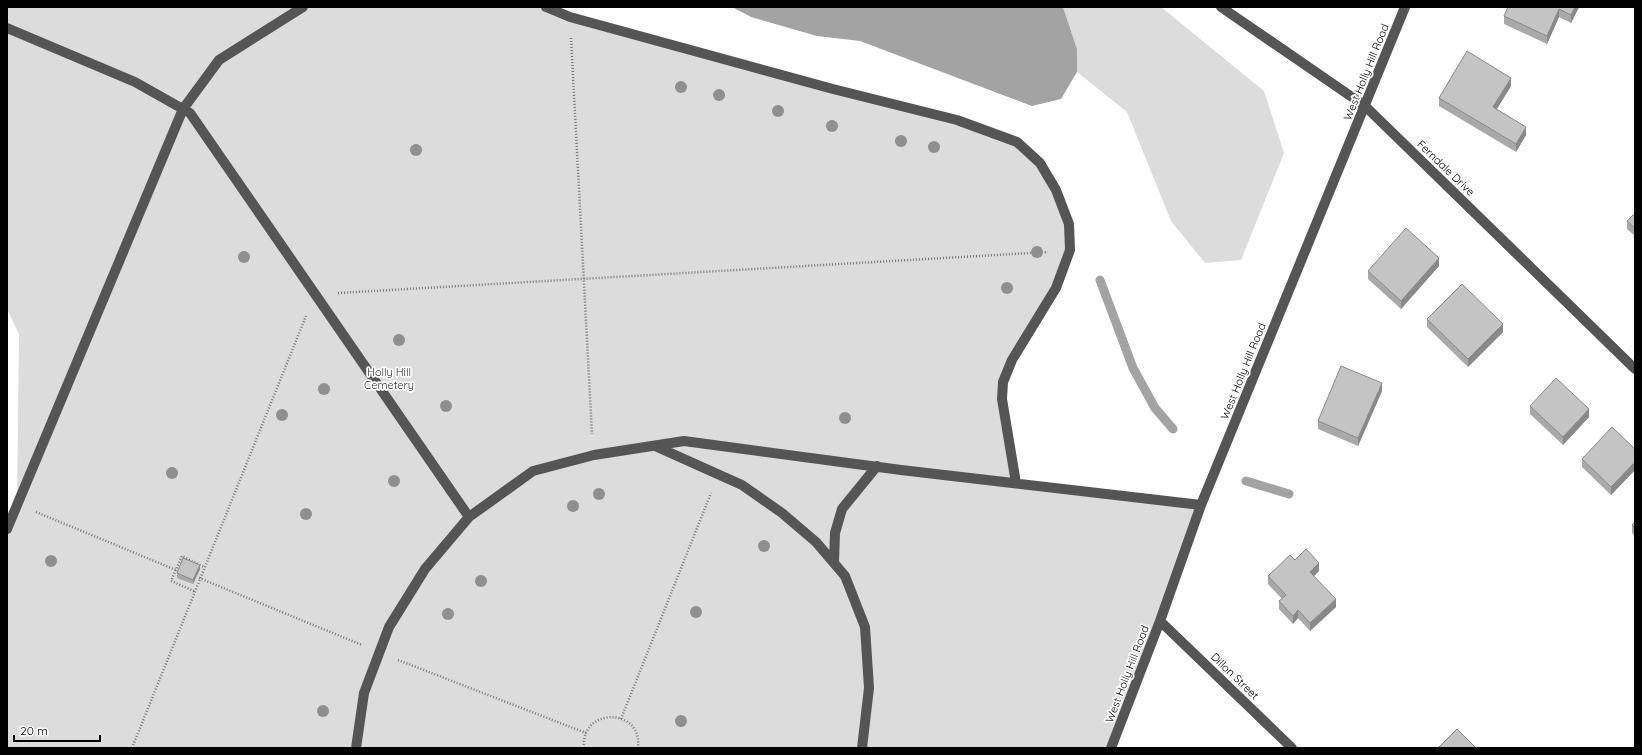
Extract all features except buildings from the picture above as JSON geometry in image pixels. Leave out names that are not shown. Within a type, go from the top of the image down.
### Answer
[{"type":"street","points":[[7,529],[183,109],[219,60],[303,7]]},
{"type":"street","points":[[546,7],[570,17],[833,89],[957,120],[1017,142],[1040,162],[1056,190],[1069,224],[1070,250],[1056,288],[1012,360],[1003,382],[1002,399],[1016,483]]},
{"type":"street","name":"Ferndale Drive","points":[[1221,7],[1365,106],[1635,369]]},
{"type":"street","name":"West Holly Hill Road","points":[[1111,748],[1160,621],[1201,505],[1405,7]]},
{"type":"street","points":[[7,28],[135,82],[190,114],[469,517]]},
{"type":"street","points":[[356,748],[364,693],[390,627],[425,569],[469,517],[533,471],[594,455],[684,440],[877,466],[1201,505]]},
{"type":"street","points":[[655,446],[742,485],[782,513],[816,542],[845,576],[865,627],[870,688],[862,748]]},
{"type":"street","points":[[834,562],[834,533],[842,509],[877,466]]},
{"type":"street","name":"Dillon Street","points":[[1160,621],[1292,748]]},
{"type":"path","points":[[570,17],[583,279],[594,455]]},
{"type":"path","points":[[132,748],[199,578],[315,294],[1070,250]]},
{"type":"path","points":[[621,719],[719,474]]},
{"type":"path","points":[[17,504],[176,570]]},
{"type":"path","points":[[194,591],[171,581],[182,556],[204,567]]},
{"type":"path","points":[[199,578],[380,652],[586,733]]},
{"type":"path","points":[[584,748],[586,733],[591,726],[598,720],[607,717],[621,719],[632,726],[637,734],[638,748]]},
{"type":"green space","name":"Holly Hill Cemetery","points":[[7,7],[546,7],[1017,142],[1056,190],[1070,250],[1003,382],[1016,483],[1201,505],[1111,748],[7,748],[7,529],[17,504],[19,334],[7,309]]},
{"type":"green space","points":[[1063,7],[1161,7],[1264,91],[1284,153],[1241,260],[1205,263],[1171,221],[1127,112],[1077,72],[1077,49]]},
{"type":"shaded area","points":[[732,7],[1063,7],[1077,49],[1077,72],[1061,99],[1032,106],[860,41],[817,36],[751,17]]},
{"type":"waterway","points":[[1100,280],[1133,368],[1155,408],[1173,429]]},
{"type":"waterway","points":[[1246,481],[1289,494]]}]
